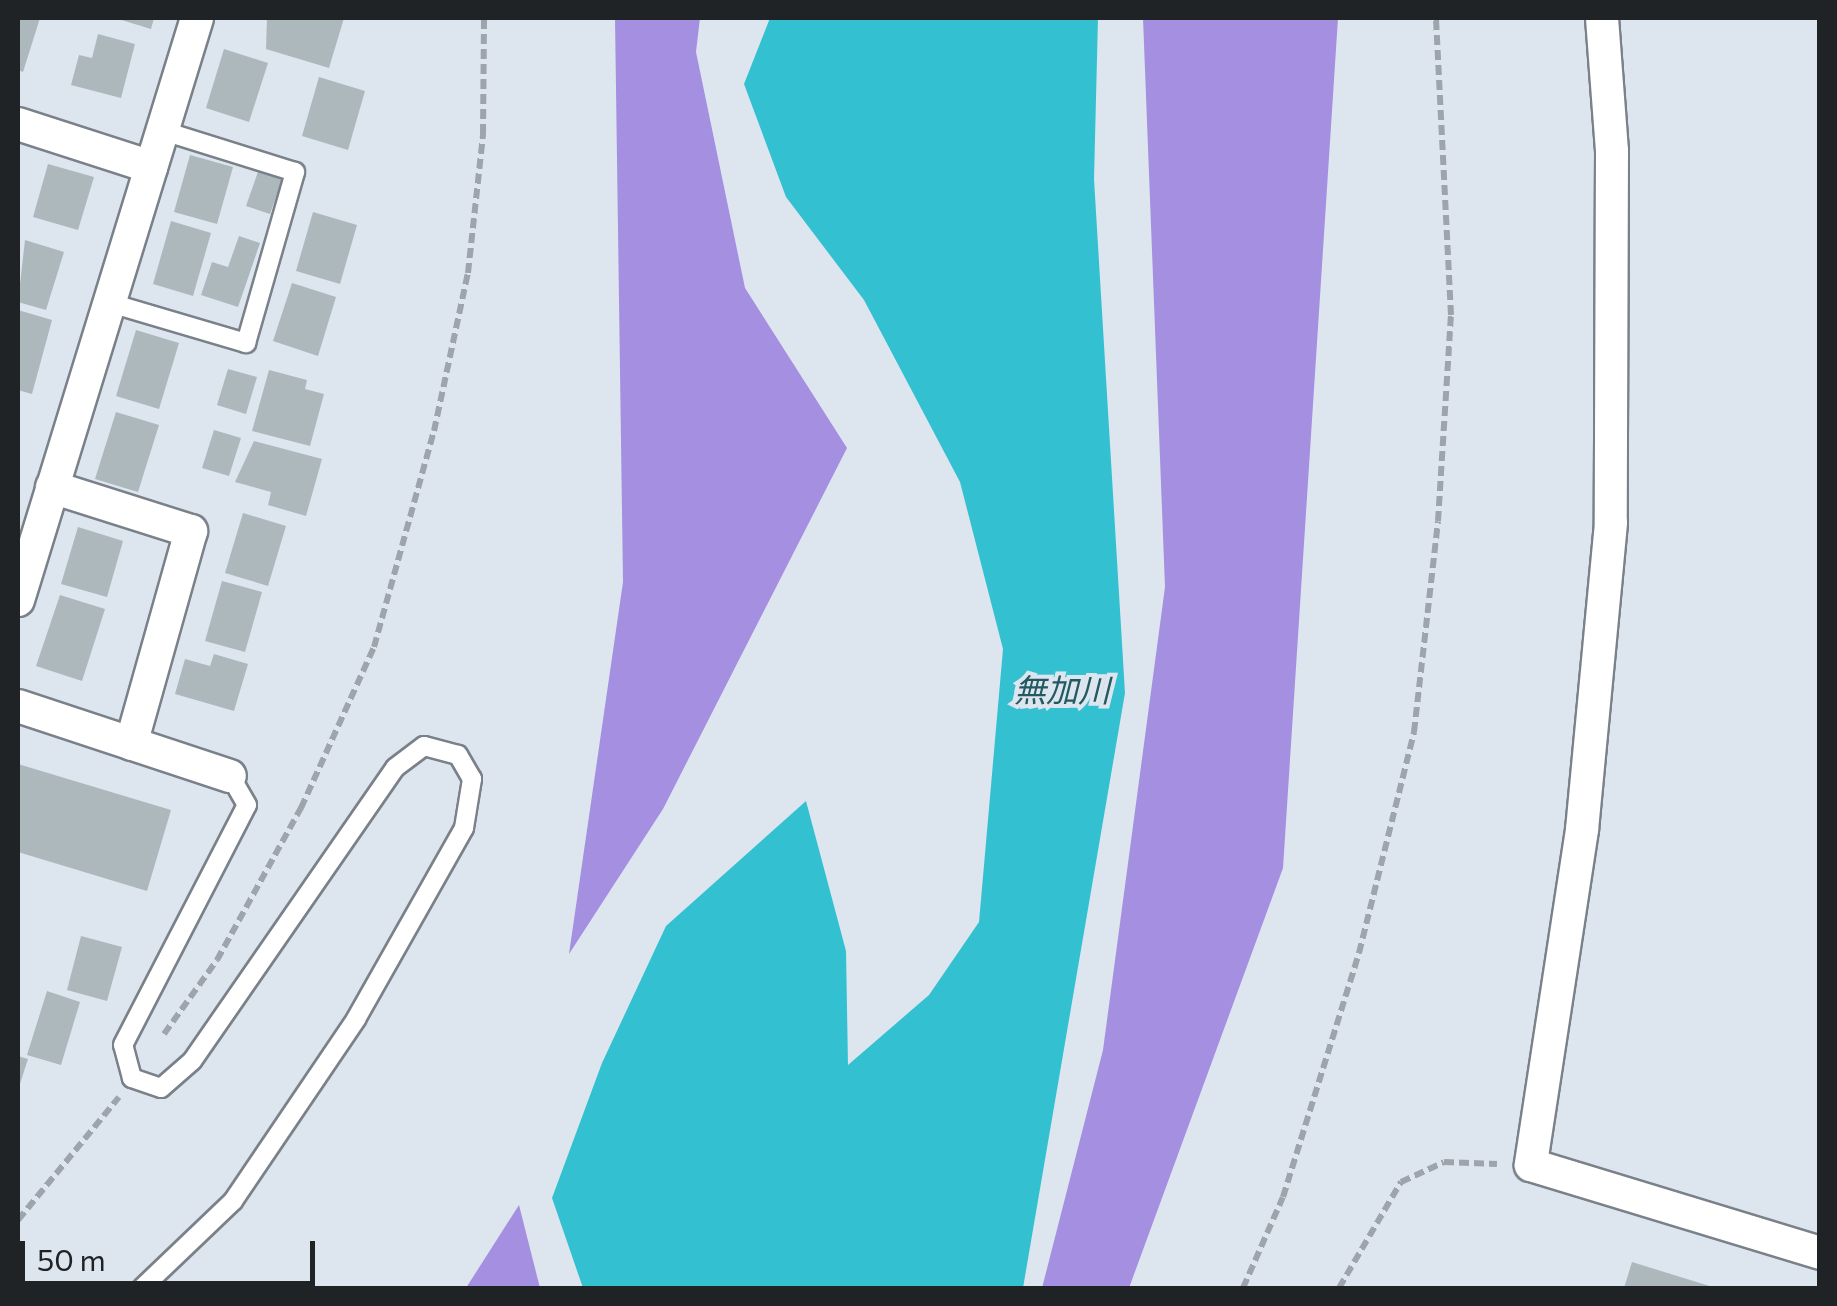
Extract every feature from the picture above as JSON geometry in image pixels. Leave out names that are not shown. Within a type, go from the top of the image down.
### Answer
[{"type":"street","points":[[18,600],[197,18]]},
{"type":"street","points":[[1602,18],[1612,151],[1611,523],[1582,830],[1532,1165],[1820,1253]]},
{"type":"street","points":[[18,124],[152,167]]},
{"type":"street","points":[[52,488],[191,531],[131,744]]},
{"type":"street","points":[[18,706],[230,776]]},
{"type":"lane","points":[[110,303],[246,344],[295,172],[162,130]]},
{"type":"lane","points":[[142,1288],[233,1201],[356,1019],[464,828],[472,780],[458,756],[424,746],[394,768],[192,1061],[160,1088],[132,1078],[123,1045],[248,805],[230,776]]},
{"type":"path","points":[[18,1220],[132,1078],[217,960],[300,808],[374,646],[434,432],[468,273],[483,134],[484,18]]},
{"type":"path","points":[[1243,1288],[1283,1197],[1348,990],[1414,732],[1438,521],[1451,316],[1436,18]]},
{"type":"path","points":[[1339,1288],[1401,1182],[1444,1162],[1532,1165]]},
{"type":"shaded area","points":[[615,18],[700,18],[696,52],[745,288],[847,448],[663,809],[569,954],[623,582]]},
{"type":"shaded area","points":[[1143,18],[1338,18],[1283,868],[1129,1288],[1042,1288],[1103,1050],[1165,587]]},
{"type":"shaded area","points":[[519,1205],[540,1288],[466,1288]]},
{"type":"water","name":"無加川","points":[[770,18],[1098,18],[1094,179],[1125,693],[1023,1288],[583,1288],[552,1198],[602,1063],[666,926],[806,801],[846,951],[848,1065],[929,995],[979,922],[1003,649],[960,482],[864,300],[786,197],[744,84]]},
{"type":"building","points":[[18,18],[40,18],[23,72],[18,70]]},
{"type":"building","points":[[115,18],[154,18],[151,29]]},
{"type":"building","points":[[267,18],[344,18],[329,68],[266,49]]},
{"type":"building","points":[[98,34],[135,44],[121,98],[71,85],[79,55],[92,58]]},
{"type":"building","points":[[224,49],[268,63],[249,122],[206,108]]},
{"type":"building","points":[[319,77],[365,91],[348,150],[302,136]]},
{"type":"building","points":[[190,155],[233,167],[217,224],[174,212]]},
{"type":"building","points":[[48,164],[94,177],[78,230],[33,217]]},
{"type":"building","points":[[259,169],[283,177],[270,214],[246,206]]},
{"type":"building","points":[[313,212],[357,225],[340,284],[296,271]]},
{"type":"building","points":[[171,221],[211,233],[193,296],[153,284]]},
{"type":"building","points":[[239,236],[260,243],[238,307],[201,295],[212,262],[228,267]]},
{"type":"building","points":[[25,240],[64,252],[46,310],[18,302]]},
{"type":"building","points":[[292,283],[336,297],[318,356],[273,341]]},
{"type":"building","points":[[18,310],[52,320],[32,394],[18,390]]},
{"type":"building","points":[[136,330],[179,343],[159,409],[116,396]]},
{"type":"building","points":[[228,369],[257,377],[246,414],[217,405]]},
{"type":"building","points":[[269,370],[307,380],[305,389],[324,394],[310,446],[252,431]]},
{"type":"building","points":[[116,412],[159,425],[138,492],[95,479]]},
{"type":"building","points":[[214,430],[241,438],[229,476],[202,468]]},
{"type":"building","points":[[254,441],[322,459],[306,516],[268,505],[271,492],[235,482]]},
{"type":"building","points":[[243,513],[286,526],[268,586],[225,573]]},
{"type":"building","points":[[78,527],[123,541],[107,597],[61,584]]},
{"type":"building","points":[[222,581],[262,592],[245,652],[205,641]]},
{"type":"building","points":[[60,595],[105,609],[82,681],[36,666]]},
{"type":"building","points":[[214,654],[248,664],[234,711],[175,694],[185,659],[210,666]]},
{"type":"building","points":[[18,764],[171,810],[147,891],[18,852]]},
{"type":"building","points":[[81,936],[122,947],[107,1001],[67,990]]},
{"type":"building","points":[[47,991],[80,1002],[61,1065],[27,1055]]},
{"type":"building","points":[[18,1056],[28,1059],[18,1090]]},
{"type":"building","points":[[1632,1262],[1716,1288],[1624,1288]]}]
